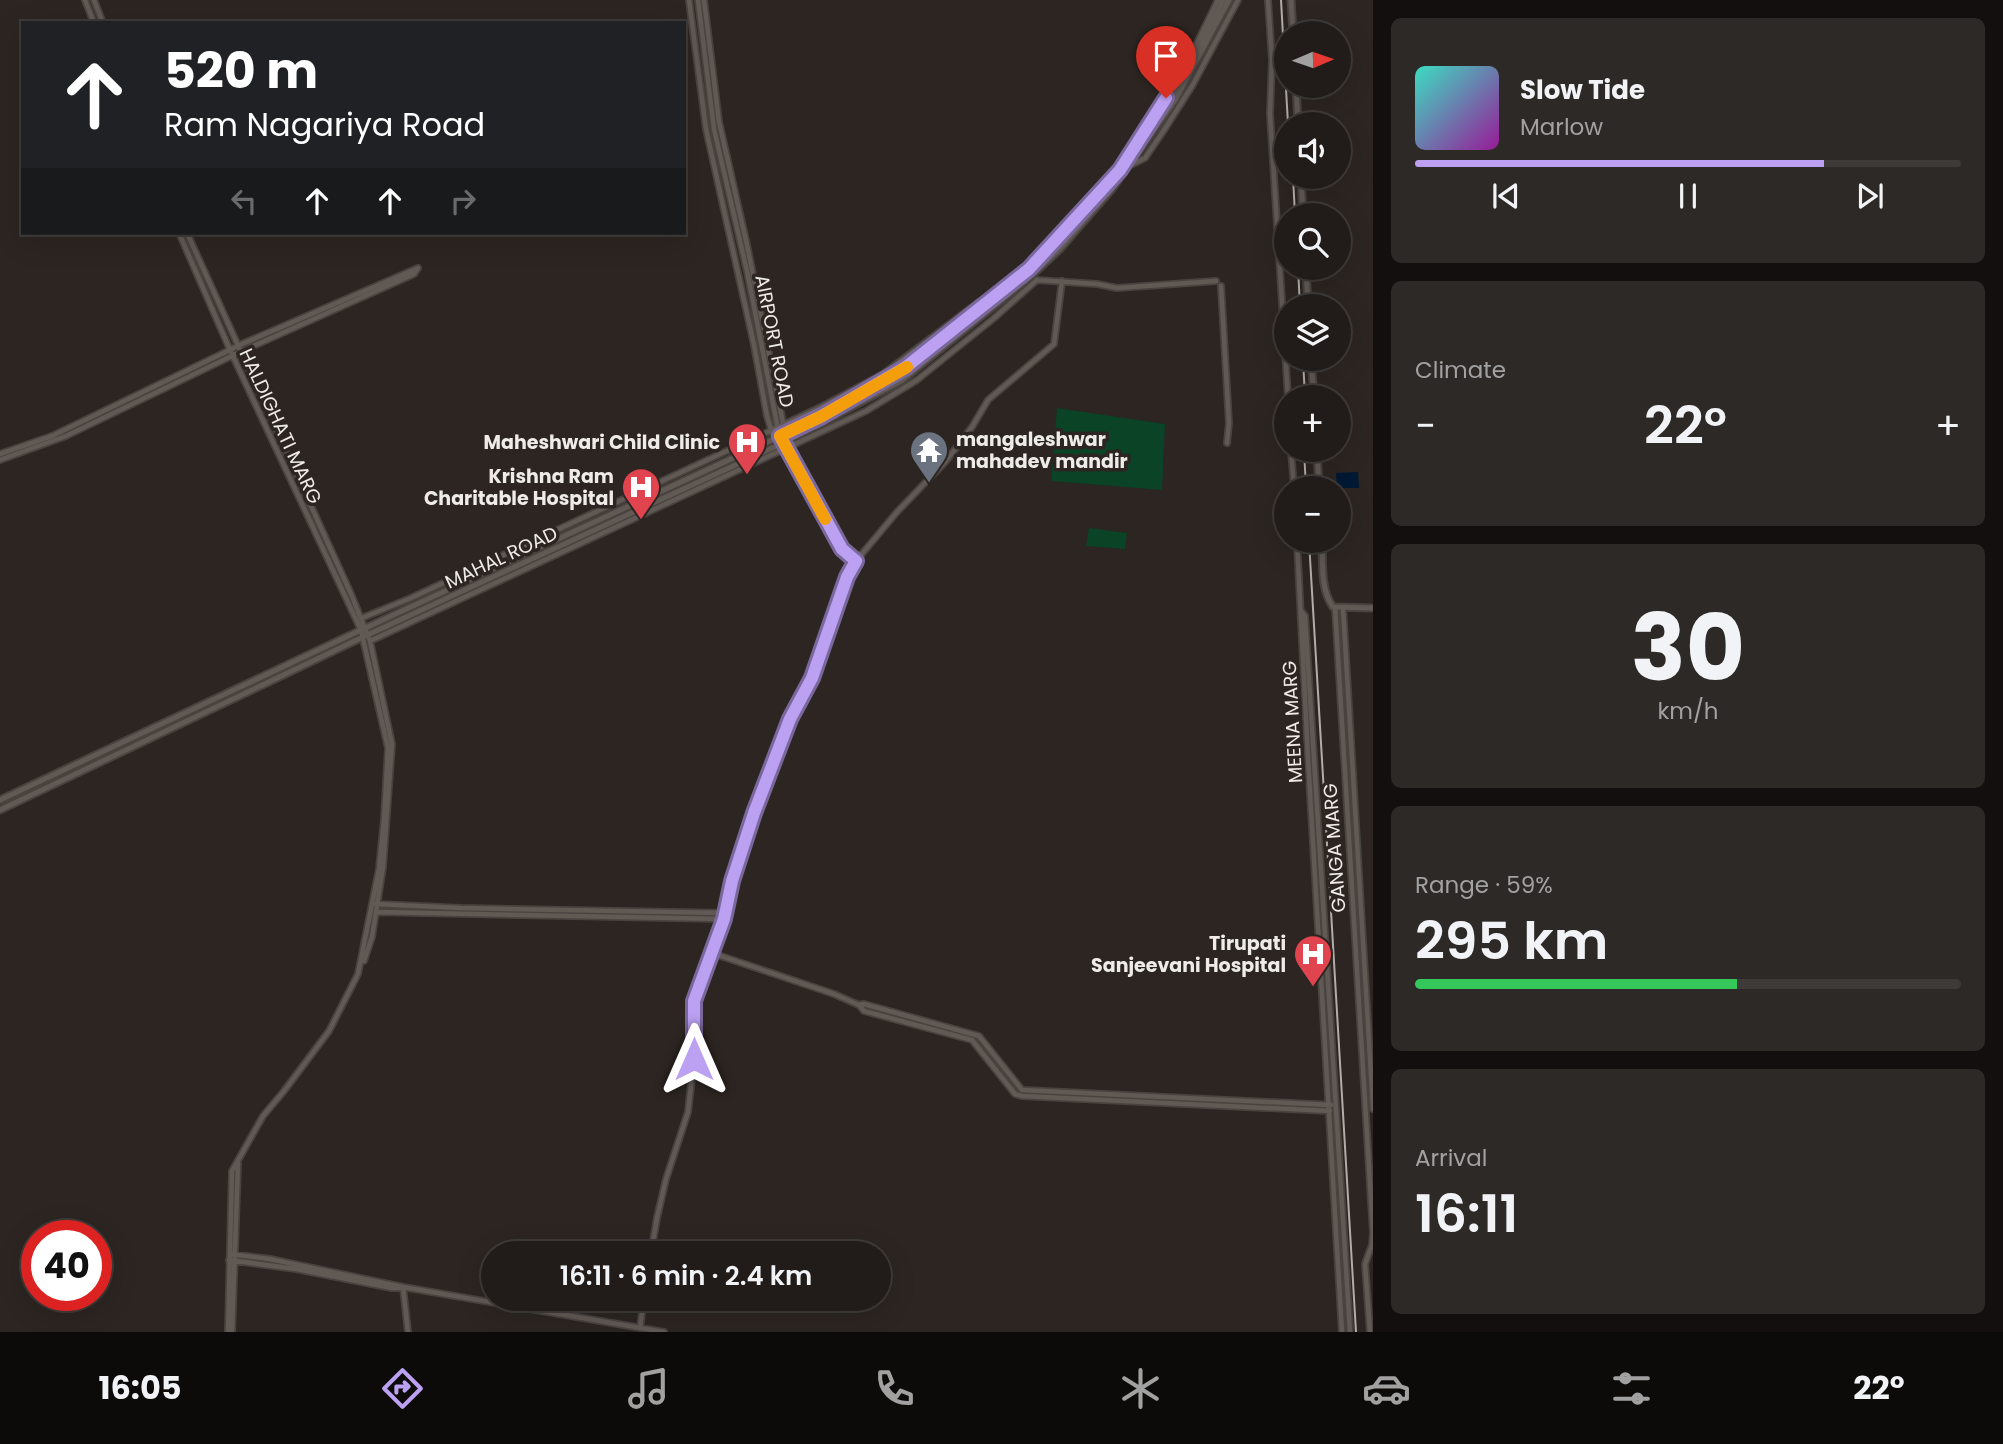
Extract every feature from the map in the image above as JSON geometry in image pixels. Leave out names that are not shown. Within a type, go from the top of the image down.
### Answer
[{"type":"main road","points":[[1158,123],[1194,58],[1221,0]]},
{"type":"main road","points":[[1149,152],[1144,142],[1189,77],[1228,0]]},
{"type":"main road","points":[[1291,0],[1292,21]]},
{"type":"main road","name":"MAHAL ROAD","points":[[0,800],[716,466],[784,441],[793,430],[906,367],[1029,269],[1144,142]]},
{"type":"main road","name":"MAHAL ROAD","points":[[0,810],[784,441],[901,381],[1034,279],[1131,165],[1144,142]]},
{"type":"main road","points":[[1323,553],[1328,601],[1339,608],[1373,608]]},
{"type":"street","points":[[85,0],[93,21]]},
{"type":"street","points":[[94,0],[102,21]]},
{"type":"street","points":[[689,0],[706,129],[778,429],[784,441],[866,411],[908,386],[993,319],[1034,279],[1117,288],[1216,281]]},
{"type":"street","name":"AIRPORT ROAD","points":[[698,0],[714,129],[747,271],[778,429],[842,549],[856,561]]},
{"type":"street","name":"AIRPORT ROAD","points":[[704,0],[719,122],[747,245],[778,429]]},
{"type":"street","points":[[1130,156],[1185,68],[1221,0]]},
{"type":"street","points":[[1131,165],[1141,162],[1149,152],[1192,86],[1238,0]]},
{"type":"street","points":[[1268,0],[1272,60],[1270,114],[1287,385]]},
{"type":"street","name":"HALDIGHATI MARG","points":[[180,235],[231,353],[363,629]]},
{"type":"street","name":"HALDIGHATI MARG","points":[[188,235],[362,618],[363,629]]},
{"type":"street","points":[[0,460],[55,442],[231,353],[240,352],[414,274],[418,268],[237,346],[231,353]]},
{"type":"street","points":[[653,1241],[666,1179],[688,1112],[694,1059],[694,1001],[724,916],[732,881],[754,813],[790,719],[812,678],[847,577],[856,561],[897,512],[946,461],[972,427],[988,400],[1054,344],[1062,281]]},
{"type":"street","points":[[1221,286],[1227,443]]},
{"type":"street","points":[[362,618],[778,429],[883,374],[979,302],[983,307]]},
{"type":"street","points":[[0,454],[52,436],[172,382]]},
{"type":"street","points":[[791,422],[793,430]]},
{"type":"street","points":[[714,458],[716,466]]},
{"type":"street","points":[[654,486],[657,495]]},
{"type":"street","points":[[599,511],[601,520]]},
{"type":"street","points":[[1298,553],[1301,611]]},
{"type":"street","name":"GANGA MARG","points":[[1339,608],[1373,1109]]},
{"type":"street","name":"GANGA MARG","points":[[1339,608],[1372,1249]]},
{"type":"street","name":"MEENA MARG","points":[[1301,611],[1305,616],[1326,939],[1327,1033]]},
{"type":"street","name":"MEENA MARG","points":[[1301,611],[1342,1332]]},
{"type":"street","points":[[230,1332],[232,1181],[236,1165],[263,1116],[333,1024],[344,1005],[365,956],[374,912],[384,820],[387,748],[367,638],[363,629]]},
{"type":"street","points":[[1316,901],[1323,901]]},
{"type":"street","points":[[375,904],[724,916]]},
{"type":"street","points":[[404,905],[405,913]]},
{"type":"street","points":[[374,912],[724,916]]},
{"type":"street","points":[[1318,939],[1326,939]]},
{"type":"street","points":[[712,953],[859,1005],[864,1004],[979,1036],[1016,1086],[1022,1090],[1036,1093],[1331,1108],[1350,1332]]},
{"type":"street","points":[[1370,1332],[1365,1264],[1372,1249]]},
{"type":"street","points":[[232,1258],[270,1259],[402,1287],[664,1332]]},
{"type":"street","points":[[402,1287],[408,1332]]},
{"type":"street","points":[[640,1328],[642,1311]]},
{"type":"street","points":[[1341,1312],[1348,1312]]},
{"type":"green space","points":[[1057,408],[1165,424],[1162,490],[1051,481]]},
{"type":"green space","points":[[1089,528],[1127,533],[1125,549],[1086,546]]},
{"type":"water","points":[[1358,472],[1359,488],[1351,488],[1351,476],[1336,476],[1336,473]]},
{"type":"railway","points":[[1281,0],[1287,112]]},
{"type":"railway","points":[[1294,189],[1294,203]]},
{"type":"railway","points":[[1299,280],[1299,294]]},
{"type":"railway","points":[[1304,371],[1304,385]]},
{"type":"railway","points":[[1305,462],[1305,476]]},
{"type":"railway","points":[[1310,553],[1356,1332]]},
{"type":"slow traffic","points":[[825,519],[780,436],[870,390],[907,367]]},
{"type":"place","name":"Maheshwari Child Clinic","points":[[747,476]]},
{"type":"place","name":"mangaleshwar mahadev mandir","points":[[929,484]]},
{"type":"place","name":"Krishna Ram Charitable Hospital","points":[[641,521]]},
{"type":"place","name":"Tirupati Sanjeevani Hospital","points":[[1313,988]]},
{"type":"route","points":[[694,1059],[694,1001],[724,919],[732,881],[754,813],[790,719],[812,678],[847,577],[856,561],[842,549],[780,436],[870,390],[906,367],[1029,269],[1120,170],[1166,98]]}]
